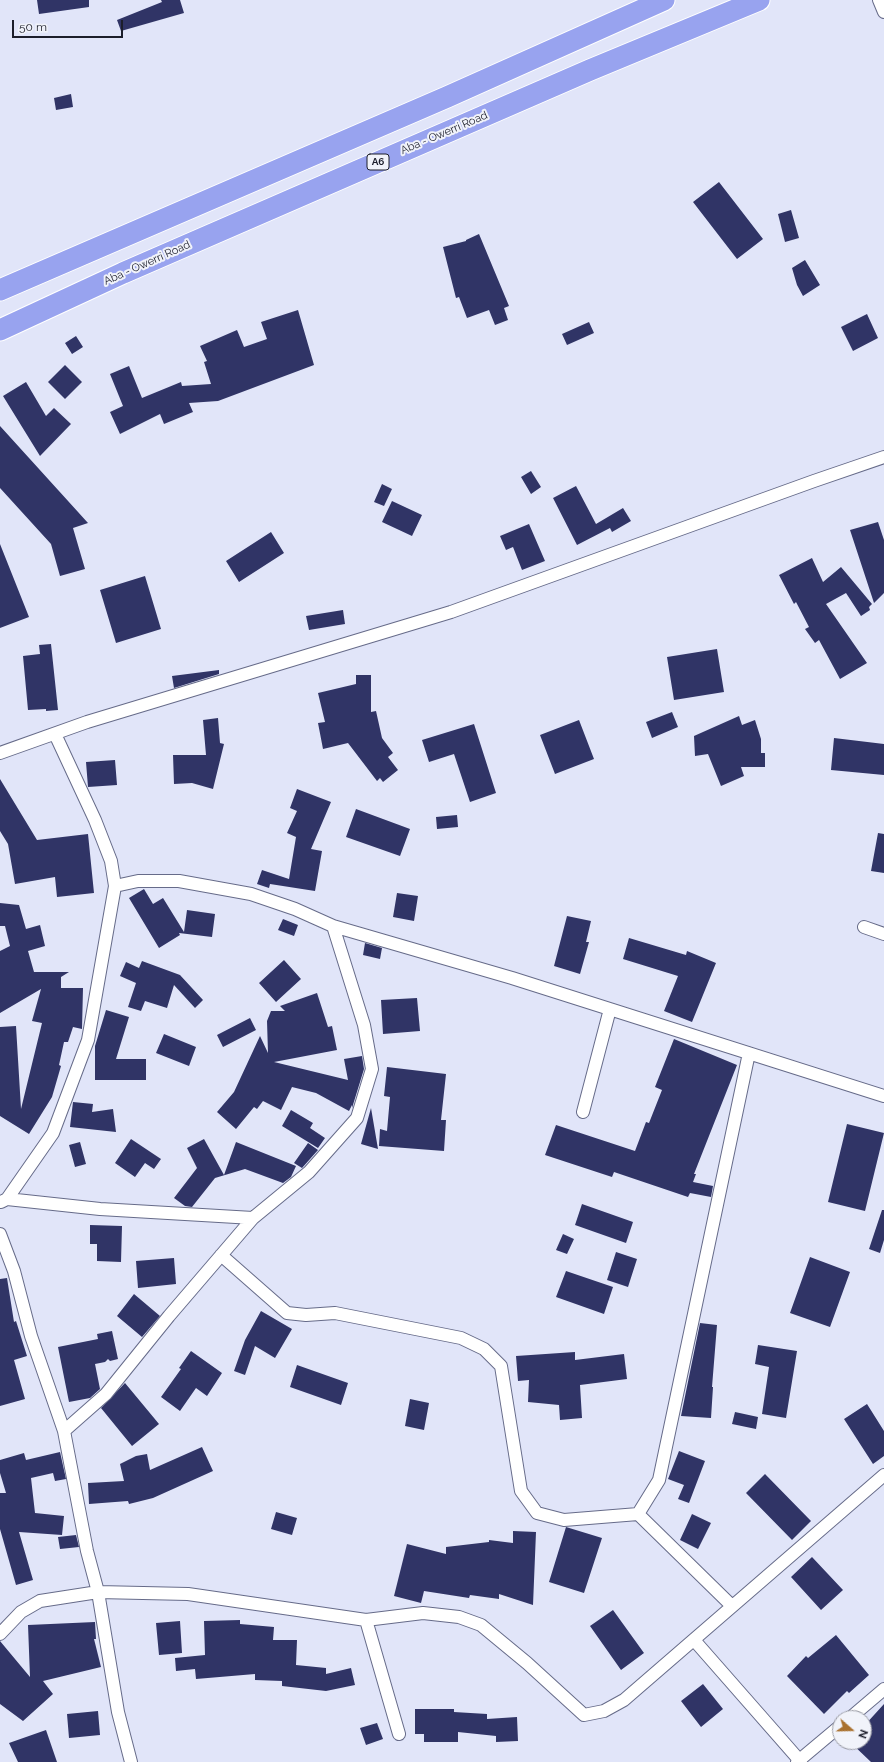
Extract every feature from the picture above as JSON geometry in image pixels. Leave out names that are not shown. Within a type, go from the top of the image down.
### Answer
[{"type":"highway","points":[[0,290],[447,97],[664,0]]},
{"type":"highway","name":"Aba - Owerri Road","points":[[0,330],[131,269],[590,70],[759,0]]},
{"type":"highway","points":[[447,97],[456,128]]},
{"type":"street","points":[[879,0],[884,12]]},
{"type":"street","points":[[0,753],[55,734],[451,612],[884,457]]},
{"type":"street","points":[[4,1201],[53,1133],[88,1040],[115,886],[111,861],[55,734]]},
{"type":"street","points":[[115,886],[138,881],[179,881],[251,894],[295,909],[333,926],[610,1009],[884,1096]]},
{"type":"street","points":[[64,1431],[106,1394],[221,1255],[254,1218],[309,1172],[357,1118],[372,1069],[364,1026],[333,926]]},
{"type":"street","points":[[864,928],[884,934]]},
{"type":"street","points":[[583,1112],[610,1009]]},
{"type":"street","points":[[638,1514],[659,1480],[749,1053]]},
{"type":"street","points":[[4,1201],[100,1209],[254,1218]]},
{"type":"street","points":[[0,1234],[14,1271],[31,1336],[64,1431],[87,1551],[98,1592],[118,1712],[132,1762]]},
{"type":"street","points":[[221,1255],[287,1313],[306,1315],[335,1313],[461,1338],[484,1349],[502,1366],[521,1491],[537,1513],[564,1520],[638,1514],[732,1606]]},
{"type":"street","points":[[0,1634],[21,1612],[40,1601],[98,1592],[188,1594],[366,1620],[423,1613],[458,1617],[481,1625],[527,1663],[584,1714],[604,1711],[624,1700],[884,1475]]},
{"type":"street","points":[[366,1620],[399,1734]]},
{"type":"street","points":[[694,1640],[799,1761],[832,1733]]},
{"type":"street","points":[[859,1710],[884,1689]]},
{"type":"building","points":[[37,0],[89,0],[89,7],[39,14]]},
{"type":"building","points":[[161,0],[180,0],[184,13],[121,31],[117,20],[162,2]]},
{"type":"building","points":[[71,94],[73,107],[56,110],[54,98]]},
{"type":"building","points":[[719,182],[763,239],[737,259],[693,202]]},
{"type":"building","points":[[791,210],[799,238],[785,242],[778,214]]},
{"type":"building","points":[[479,234],[509,306],[504,308],[508,320],[495,325],[489,310],[467,318],[459,297],[456,298],[443,247],[466,241]]},
{"type":"building","points":[[805,260],[820,285],[803,296],[797,285],[792,268]]},
{"type":"building","points":[[298,310],[314,365],[218,401],[189,403],[193,412],[164,424],[160,414],[120,434],[110,412],[123,406],[110,374],[129,366],[142,398],[181,382],[182,386],[211,384],[204,362],[207,361],[200,346],[237,330],[244,347],[267,339],[261,322]]},
{"type":"building","points":[[867,314],[878,338],[853,351],[841,327]]},
{"type":"building","points":[[589,322],[594,333],[567,345],[562,334]]},
{"type":"building","points":[[76,336],[83,347],[72,354],[65,343]]},
{"type":"building","points":[[65,365],[82,382],[65,399],[48,382]]},
{"type":"building","points":[[26,382],[46,416],[54,408],[71,424],[40,456],[3,396]]},
{"type":"building","points":[[0,426],[88,523],[73,528],[85,569],[60,576],[51,544],[0,488]]},
{"type":"building","points":[[531,471],[541,487],[531,494],[521,477]]},
{"type":"building","points":[[382,484],[392,489],[384,506],[374,502]]},
{"type":"building","points":[[576,486],[596,524],[623,508],[631,521],[612,532],[610,528],[577,545],[553,498]]},
{"type":"building","points":[[392,501],[422,515],[412,536],[382,522]]},
{"type":"building","points":[[878,522],[884,540],[884,593],[874,603],[850,530]]},
{"type":"building","points":[[529,524],[545,561],[522,570],[513,547],[506,550],[500,536]]},
{"type":"building","points":[[271,532],[284,553],[239,582],[226,561]]},
{"type":"building","points":[[0,544],[29,617],[0,628]]},
{"type":"building","points":[[812,558],[823,582],[841,567],[872,604],[869,607],[870,610],[861,616],[846,593],[826,604],[867,663],[840,679],[819,640],[815,643],[805,629],[809,627],[796,602],[794,604],[779,575]]},
{"type":"building","points":[[145,576],[161,629],[116,643],[100,590]]},
{"type":"building","points":[[343,610],[345,624],[309,630],[306,616]]},
{"type":"building","points":[[51,644],[58,710],[28,710],[23,656],[40,654],[39,645]]},
{"type":"building","points":[[717,649],[724,692],[674,700],[667,657]]},
{"type":"building","points":[[219,670],[219,674],[174,688],[172,676]]},
{"type":"building","points":[[356,675],[371,675],[371,712],[376,711],[382,738],[393,753],[388,757],[398,770],[383,782],[380,778],[377,781],[348,743],[323,749],[318,723],[325,722],[318,693],[356,684]]},
{"type":"building","points":[[672,712],[678,727],[652,738],[646,722]]},
{"type":"building","points":[[739,716],[742,725],[755,720],[761,739],[761,753],[765,753],[765,767],[741,767],[744,776],[721,786],[708,754],[695,756],[694,736]]},
{"type":"building","points":[[218,718],[220,743],[224,744],[213,789],[192,783],[174,784],[173,755],[206,755],[203,720]]},
{"type":"building","points":[[579,720],[594,759],[555,774],[540,735]]},
{"type":"building","points":[[474,724],[496,793],[470,802],[454,754],[429,762],[422,740]]},
{"type":"building","points":[[834,738],[884,744],[884,775],[831,770]]},
{"type":"building","points":[[115,760],[117,785],[88,787],[86,762]]},
{"type":"building","points":[[0,779],[37,840],[88,834],[94,893],[57,897],[55,877],[15,884],[8,844],[0,831]]},
{"type":"building","points":[[297,789],[331,802],[311,849],[322,851],[315,891],[270,884],[269,888],[257,884],[262,870],[289,879],[296,837],[287,833],[297,811],[290,808]]},
{"type":"building","points":[[356,809],[410,829],[400,856],[346,837]]},
{"type":"building","points":[[457,815],[458,827],[437,829],[436,817]]},
{"type":"building","points":[[878,833],[884,834],[884,873],[871,871]]},
{"type":"building","points":[[144,889],[153,904],[163,898],[184,932],[187,910],[215,914],[212,937],[179,933],[180,935],[159,948],[129,898]]},
{"type":"building","points":[[397,893],[418,896],[414,921],[393,917]]},
{"type":"building","points":[[0,903],[19,905],[26,929],[40,925],[45,946],[28,951],[34,972],[69,972],[61,977],[61,988],[83,988],[82,1029],[73,1027],[68,1042],[64,1042],[59,1065],[61,1066],[52,1097],[29,1134],[0,1116],[0,1027],[16,1026],[21,1109],[42,1023],[32,1021],[41,989],[0,1013],[0,951],[10,946],[5,926],[0,926]]},
{"type":"building","points":[[567,916],[591,921],[586,942],[589,942],[580,974],[554,966]]},
{"type":"building","points":[[283,919],[298,925],[294,936],[278,930]]},
{"type":"building","points":[[629,938],[686,955],[687,951],[716,963],[692,1022],[664,1011],[678,976],[623,959]]},
{"type":"building","points":[[365,943],[382,948],[380,959],[363,955]]},
{"type":"building","points":[[284,960],[301,979],[276,1002],[259,983]]},
{"type":"building","points":[[142,961],[180,975],[203,1000],[195,1008],[174,985],[167,1008],[145,1001],[141,1011],[128,1007],[136,983],[120,976],[126,962],[139,968]]},
{"type":"building","points":[[317,993],[328,1027],[332,1026],[337,1050],[274,1062],[348,1080],[344,1059],[362,1056],[364,1069],[352,1108],[352,1105],[349,1111],[316,1093],[292,1087],[281,1110],[263,1101],[257,1109],[254,1107],[236,1129],[217,1112],[234,1092],[260,1036],[268,1053],[267,1021],[271,1011],[285,1011],[280,1006]]},
{"type":"building","points":[[417,998],[420,1031],[383,1034],[381,1000]]},
{"type":"building","points":[[106,1010],[129,1017],[116,1059],[146,1059],[146,1080],[95,1080],[95,1046]]},
{"type":"building","points":[[250,1018],[256,1030],[223,1047],[217,1035]]},
{"type":"building","points":[[164,1034],[196,1047],[189,1066],[156,1053]]},
{"type":"building","points":[[674,1039],[737,1065],[694,1174],[696,1174],[693,1182],[713,1186],[711,1197],[690,1193],[688,1197],[614,1172],[612,1177],[545,1155],[556,1125],[635,1151],[646,1122],[649,1123],[662,1090],[655,1087]]},
{"type":"building","points":[[387,1067],[446,1074],[441,1120],[446,1120],[444,1151],[379,1146],[380,1129],[387,1131],[390,1097],[384,1096]]},
{"type":"building","points":[[73,1102],[93,1104],[92,1112],[113,1109],[116,1132],[70,1127]]},
{"type":"building","points":[[371,1108],[378,1149],[361,1144]]},
{"type":"building","points":[[291,1110],[313,1123],[310,1128],[325,1138],[318,1148],[282,1126]]},
{"type":"building","points":[[847,1124],[884,1133],[865,1211],[828,1202]]},
{"type":"building","points":[[131,1139],[161,1159],[154,1169],[145,1163],[135,1177],[115,1163]]},
{"type":"building","points":[[204,1139],[224,1175],[236,1142],[296,1166],[291,1177],[283,1183],[245,1169],[215,1178],[192,1207],[185,1206],[174,1198],[197,1168],[187,1148]]},
{"type":"building","points":[[80,1142],[86,1164],[75,1167],[69,1145]]},
{"type":"building","points":[[308,1143],[318,1150],[302,1168],[294,1163]]},
{"type":"building","points":[[582,1204],[633,1222],[626,1243],[575,1225]]},
{"type":"building","points":[[882,1210],[884,1210],[884,1240],[880,1253],[869,1249]]},
{"type":"building","points":[[90,1225],[122,1226],[121,1262],[97,1261],[97,1244],[90,1244]]},
{"type":"building","points":[[563,1234],[574,1239],[567,1254],[556,1250]]},
{"type":"building","points":[[616,1252],[637,1259],[628,1287],[607,1280]]},
{"type":"building","points":[[810,1257],[850,1272],[830,1327],[790,1313]]},
{"type":"building","points":[[174,1258],[176,1284],[138,1288],[136,1261]]},
{"type":"building","points":[[566,1271],[613,1287],[604,1314],[556,1297]]},
{"type":"building","points":[[7,1278],[14,1322],[16,1321],[27,1356],[14,1360],[25,1399],[0,1406],[0,1279]]},
{"type":"building","points":[[134,1294],[160,1316],[142,1337],[117,1316]]},
{"type":"building","points":[[261,1311],[292,1329],[275,1358],[255,1346],[245,1375],[234,1371],[245,1340]]},
{"type":"building","points":[[700,1323],[717,1325],[711,1418],[681,1416]]},
{"type":"building","points":[[112,1331],[118,1359],[110,1361],[108,1359],[105,1362],[95,1364],[100,1389],[90,1398],[69,1402],[58,1347],[98,1339],[97,1334]]},
{"type":"building","points":[[758,1345],[797,1351],[786,1418],[762,1414],[769,1367],[755,1364]]},
{"type":"building","points":[[191,1351],[222,1373],[207,1396],[196,1388],[180,1411],[161,1397],[181,1369],[179,1368]]},
{"type":"building","points":[[575,1352],[575,1360],[624,1354],[627,1379],[580,1385],[582,1418],[560,1420],[559,1405],[528,1402],[529,1380],[518,1381],[516,1356]]},
{"type":"building","points":[[297,1365],[348,1383],[341,1405],[290,1387]]},
{"type":"building","points":[[125,1383],[159,1424],[132,1446],[101,1408]]},
{"type":"building","points":[[410,1399],[429,1403],[424,1430],[405,1426]]},
{"type":"building","points":[[867,1404],[884,1431],[884,1456],[873,1464],[844,1419]]},
{"type":"building","points":[[735,1412],[758,1417],[756,1429],[732,1424]]},
{"type":"building","points":[[202,1447],[213,1471],[153,1498],[129,1504],[128,1501],[89,1504],[88,1483],[124,1481],[120,1464],[136,1456],[147,1454],[150,1470]]},
{"type":"building","points":[[679,1451],[705,1461],[689,1503],[678,1499],[684,1485],[668,1479]]},
{"type":"building","points":[[60,1452],[66,1479],[55,1481],[53,1473],[31,1478],[35,1513],[64,1516],[62,1535],[19,1532],[33,1580],[16,1585],[0,1529],[0,1493],[6,1493],[0,1473],[0,1460],[24,1453],[26,1460]]},
{"type":"building","points":[[765,1474],[811,1521],[792,1540],[746,1493]]},
{"type":"building","points":[[276,1512],[297,1518],[292,1535],[271,1529]]},
{"type":"building","points":[[692,1514],[711,1523],[698,1549],[680,1540]]},
{"type":"building","points":[[566,1527],[602,1538],[584,1593],[549,1582]]},
{"type":"building","points":[[513,1531],[536,1532],[533,1605],[499,1594],[499,1599],[470,1595],[469,1598],[424,1591],[421,1603],[394,1596],[407,1544],[446,1554],[446,1547],[489,1542],[489,1540],[513,1543]]},
{"type":"building","points":[[76,1535],[79,1547],[60,1549],[58,1537]]},
{"type":"building","points":[[812,1557],[843,1590],[821,1610],[791,1577]]},
{"type":"building","points":[[613,1610],[644,1653],[621,1670],[590,1626]]},
{"type":"building","points":[[240,1620],[240,1624],[274,1627],[273,1640],[297,1640],[296,1665],[326,1668],[326,1674],[351,1668],[355,1685],[326,1691],[282,1686],[282,1681],[255,1680],[255,1674],[196,1679],[195,1669],[176,1671],[175,1658],[205,1655],[204,1621]]},
{"type":"building","points":[[180,1621],[182,1653],[159,1655],[156,1623]]},
{"type":"building","points":[[95,1622],[96,1639],[94,1639],[101,1667],[43,1681],[53,1694],[23,1721],[0,1704],[0,1641],[30,1677],[28,1625]]},
{"type":"building","points":[[836,1635],[869,1675],[849,1693],[847,1691],[824,1714],[787,1676],[806,1656],[808,1658]]},
{"type":"building","points":[[703,1684],[723,1709],[701,1727],[681,1701]]},
{"type":"building","points":[[884,1704],[884,1762],[871,1762],[858,1750],[872,1750],[872,1717]]},
{"type":"building","points":[[415,1709],[454,1709],[454,1712],[487,1714],[487,1719],[517,1717],[518,1741],[496,1742],[496,1736],[458,1732],[458,1742],[424,1742],[424,1734],[415,1734]]},
{"type":"building","points":[[98,1711],[100,1735],[69,1738],[67,1714]]},
{"type":"building","points":[[377,1723],[383,1739],[366,1745],[360,1728]]},
{"type":"building","points":[[46,1730],[57,1762],[18,1762],[9,1743]]}]
